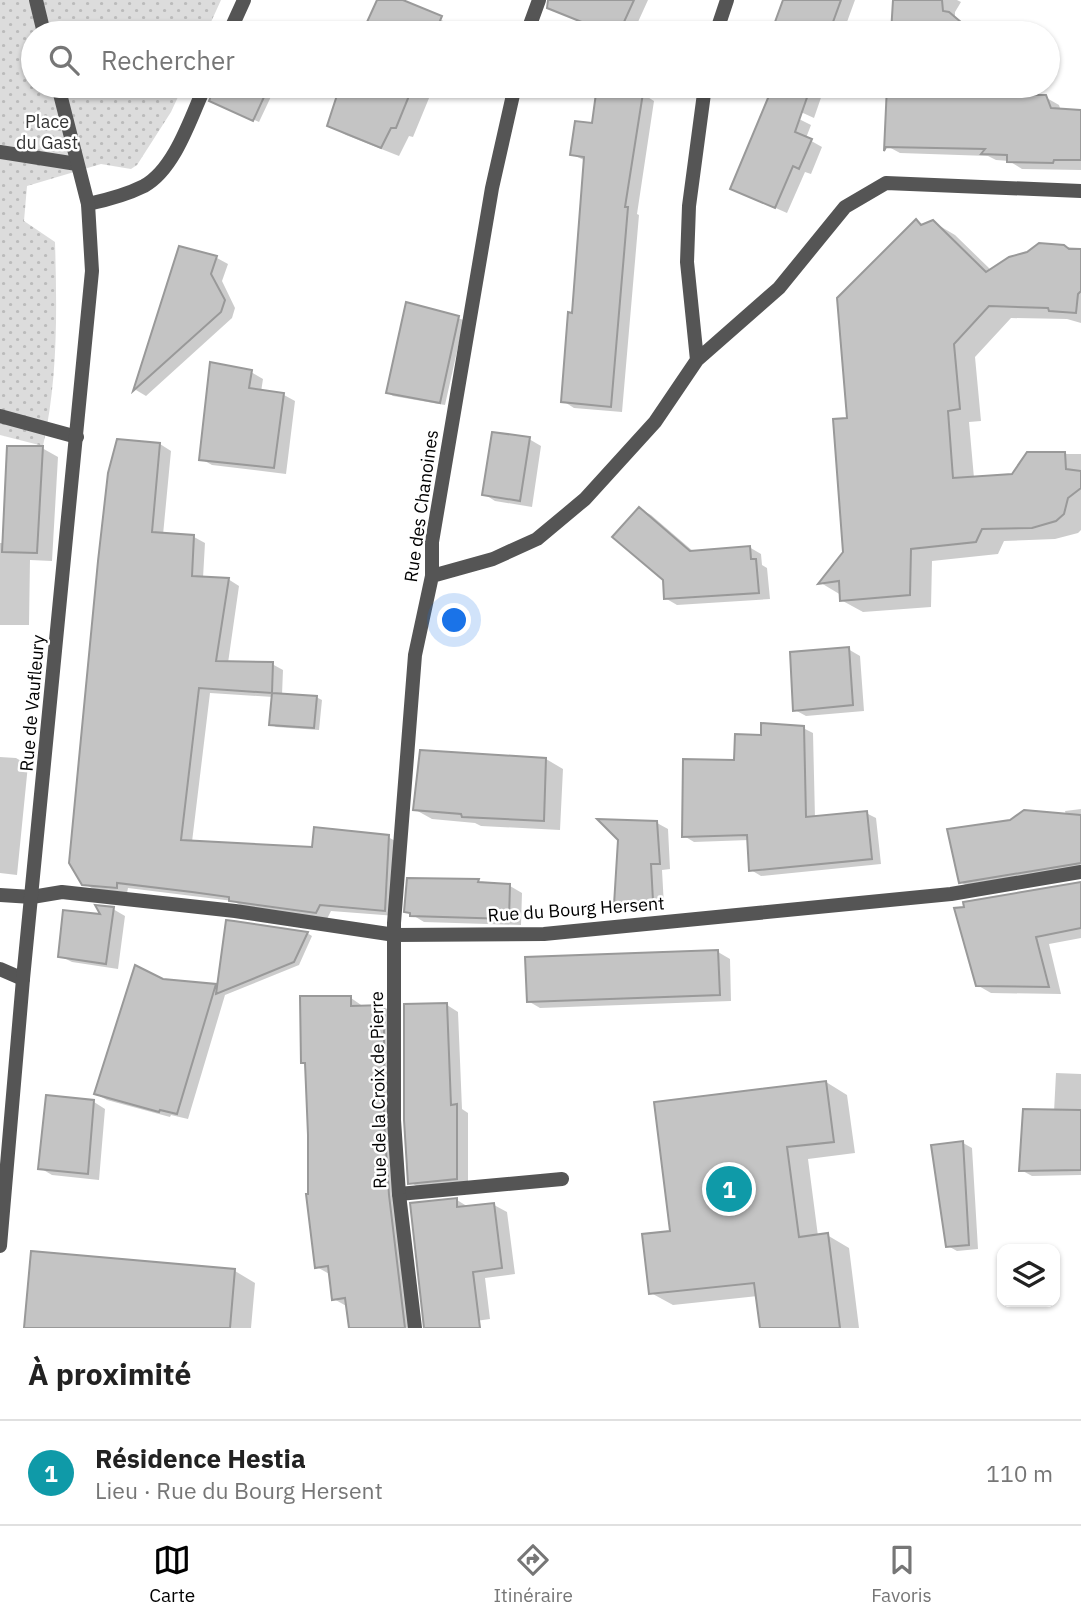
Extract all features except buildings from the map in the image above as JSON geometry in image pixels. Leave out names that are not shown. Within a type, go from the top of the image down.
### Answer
[{"type":"street","points":[[36,0],[41,21]]},
{"type":"street","points":[[234,21],[244,0]]},
{"type":"street","points":[[531,21],[539,0]]},
{"type":"street","points":[[720,21],[727,0]]},
{"type":"street","name":"Rue de Vaufleury","points":[[0,1246],[23,979],[92,271],[88,204],[61,98]]},
{"type":"street","points":[[88,204],[147,185],[172,159],[200,98]]},
{"type":"street","name":"Rue des Chanoines","points":[[395,935],[405,759],[415,655],[432,576],[432,542],[492,188],[512,98]]},
{"type":"street","points":[[697,360],[687,261],[688,220],[703,98]]},
{"type":"street","points":[[0,152],[77,164]]},
{"type":"street","points":[[432,576],[493,559],[537,538],[586,499],[655,422],[697,360],[779,288],[845,206],[886,183],[1081,191]]},
{"type":"street","points":[[0,416],[77,437]]},
{"type":"street","name":"Rue du Bourg Hersent","points":[[0,895],[32,897],[62,892],[235,911],[395,935],[544,934],[951,894],[1081,872]]},
{"type":"street","name":"Rue de la Croix de Pierre","points":[[395,935],[394,1120],[399,1194],[415,1328]]},
{"type":"street","points":[[0,969],[23,979]]},
{"type":"street","points":[[399,1194],[562,1179]]},
{"type":"green space","name":"Place du Gast","points":[[0,0],[221,0],[211,21],[21,21],[21,98],[177,98],[137,165],[131,169],[101,164],[27,186],[24,221],[55,242],[54,370],[43,446],[0,435]]},
{"type":"place","name":"Résidence Hestia","points":[[729,1189]]}]
